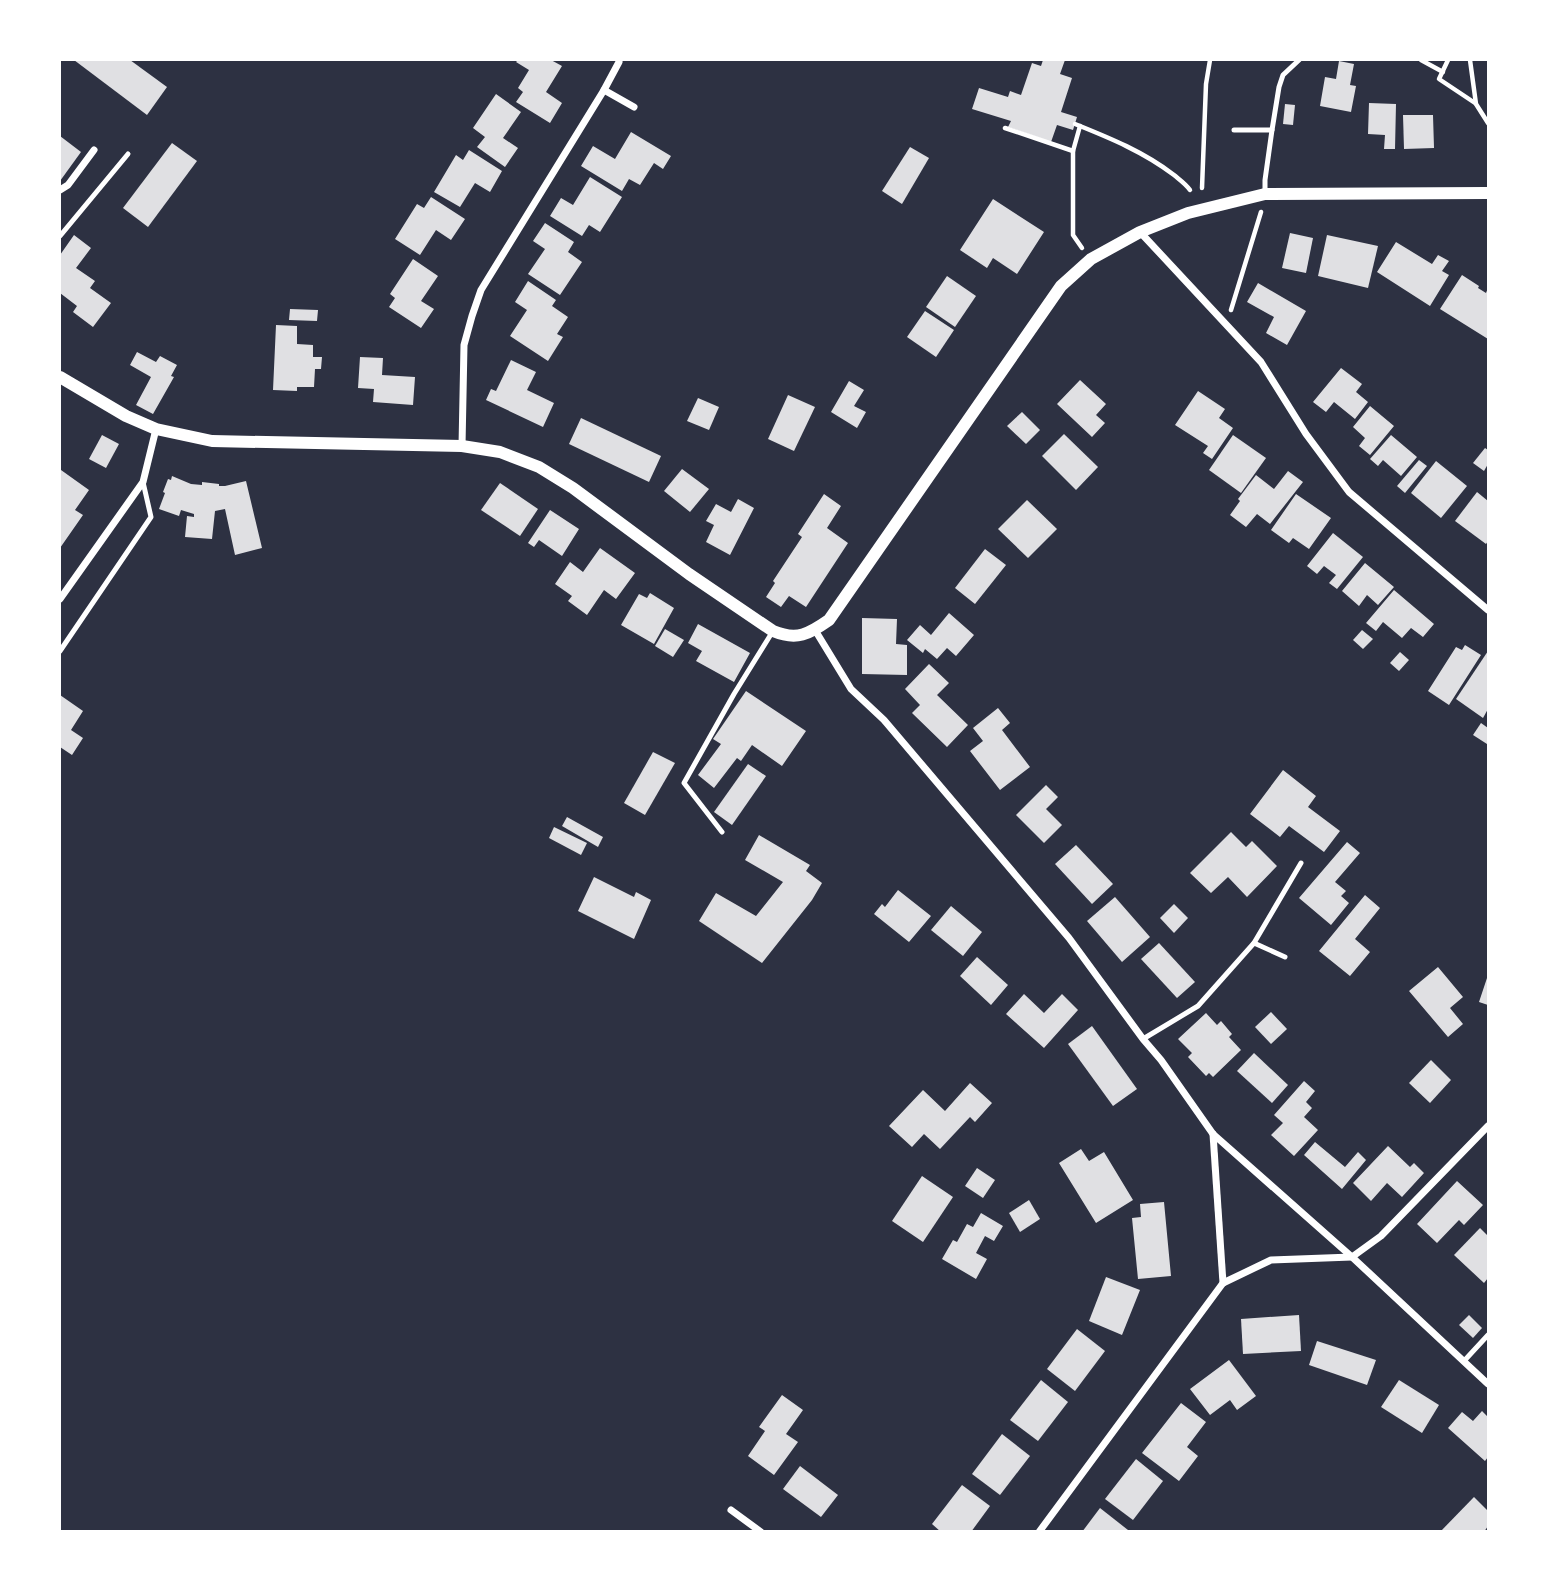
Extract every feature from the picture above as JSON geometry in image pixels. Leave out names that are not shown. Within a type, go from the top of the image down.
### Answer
[{"type":"street","points":[[462,446],[464,345],[481,290],[620,62]]},
{"type":"street","points":[[604,90],[634,107]]},
{"type":"street","points":[[60,190],[68,185],[94,150]]},
{"type":"street","points":[[60,377],[126,416],[156,429],[212,441],[462,446],[500,452],[539,467],[573,488],[696,579],[773,631],[797,637],[815,630],[829,620],[1061,286],[1091,259],[1140,232],[1188,213],[1265,194],[1489,193]]},
{"type":"street","points":[[1140,232],[1262,362],[1306,434],[1349,492],[1489,610]]},
{"type":"street","points":[[60,599],[143,482],[156,429]]},
{"type":"street","points":[[815,630],[851,689],[884,720],[1069,938],[1213,1134],[1352,1257],[1489,1384]]},
{"type":"street","points":[[1039,1531],[1223,1283],[1271,1260],[1352,1257],[1381,1236],[1489,1126]]},
{"type":"street","points":[[1213,1134],[1223,1283]]},
{"type":"street","points":[[731,1510],[761,1531]]},
{"type":"lane","points":[[1265,194],[1279,87],[1283,75],[1299,60]]},
{"type":"lane","points":[[1234,130],[1272,130]]},
{"type":"lane","points":[[60,236],[128,154]]},
{"type":"lane","points":[[60,651],[151,517],[143,482]]},
{"type":"lane","points":[[722,832],[684,783],[773,631]]},
{"type":"lane","points":[[1143,1039],[1198,1006],[1254,943],[1301,863]]},
{"type":"lane","points":[[1254,943],[1285,957]]},
{"type":"lane","points":[[1464,1361],[1489,1335]]},
{"type":"path","points":[[1202,188],[1206,84],[1210,60]]},
{"type":"path","points":[[1421,60],[1443,72]]},
{"type":"path","points":[[1448,60],[1439,79],[1476,104],[1489,123]]},
{"type":"path","points":[[1470,60],[1476,104]]},
{"type":"path","points":[[1091,259],[1073,235],[1073,151],[1077,125],[1136,150],[1166,169],[1190,190]]},
{"type":"path","points":[[1005,128],[1073,151]]},
{"type":"path","points":[[1226,324],[1262,211]]},
{"type":"building","points":[[74,60],[130,60],[167,87],[147,115]]},
{"type":"building","points":[[551,60],[562,66],[546,92],[562,103],[550,123],[516,102],[523,92],[518,88],[529,70],[516,62]]},
{"type":"building","points":[[1043,60],[1065,60],[1060,74],[1072,78],[1061,112],[1077,117],[1073,130],[1057,125],[1051,142],[1008,127],[1011,121],[972,109],[979,88],[1008,97],[1010,91],[1021,95],[1032,63],[1041,66]]},
{"type":"building","points":[[1339,61],[1354,64],[1350,85],[1356,86],[1351,112],[1320,106],[1325,77],[1336,79]]},
{"type":"building","points":[[496,94],[521,112],[503,138],[518,148],[505,167],[477,147],[485,137],[473,128]]},
{"type":"building","points":[[1369,103],[1396,104],[1395,149],[1384,149],[1385,135],[1368,134]]},
{"type":"building","points":[[1285,104],[1295,105],[1293,125],[1283,124]]},
{"type":"building","points":[[1403,115],[1433,115],[1434,148],[1404,149]]},
{"type":"building","points":[[631,132],[671,156],[663,169],[654,163],[640,185],[629,179],[622,191],[581,166],[593,146],[615,159]]},
{"type":"building","points":[[60,136],[81,152],[60,181]]},
{"type":"building","points":[[172,143],[197,161],[148,227],[123,208]]},
{"type":"building","points":[[910,147],[929,158],[902,204],[882,191]]},
{"type":"building","points":[[469,150],[502,171],[490,192],[475,183],[460,207],[434,192],[456,155],[463,160]]},
{"type":"building","points":[[590,177],[622,197],[600,232],[589,225],[582,236],[550,216],[561,198],[573,205]]},
{"type":"building","points":[[431,197],[465,219],[451,240],[436,230],[420,255],[395,239],[417,204],[424,208]]},
{"type":"building","points":[[993,199],[1044,232],[1017,274],[993,258],[987,268],[960,250]]},
{"type":"building","points":[[545,223],[574,242],[568,252],[582,262],[560,295],[528,274],[545,249],[533,241]]},
{"type":"building","points":[[1290,233],[1313,238],[1306,273],[1282,268]]},
{"type":"building","points":[[74,235],[91,248],[76,268],[95,281],[90,288],[111,303],[93,327],[73,312],[77,306],[60,293],[60,255]]},
{"type":"building","points":[[1327,235],[1378,246],[1368,288],[1318,276]]},
{"type":"building","points":[[1396,242],[1432,264],[1438,255],[1449,261],[1442,271],[1449,275],[1430,306],[1377,272]]},
{"type":"building","points":[[413,259],[438,276],[421,301],[434,309],[421,328],[389,307],[395,298],[390,294]]},
{"type":"building","points":[[1462,275],[1486,293],[1488,288],[1488,339],[1440,309]]},
{"type":"building","points":[[947,276],[976,296],[955,327],[926,307]]},
{"type":"building","points":[[528,281],[556,300],[552,306],[568,317],[557,334],[563,337],[548,361],[510,336],[527,310],[515,302]]},
{"type":"building","points":[[1258,283],[1306,311],[1287,345],[1266,333],[1274,317],[1247,302]]},
{"type":"building","points":[[290,309],[318,310],[317,321],[289,320]]},
{"type":"building","points":[[925,311],[954,330],[936,357],[907,337]]},
{"type":"building","points":[[276,325],[297,326],[297,344],[313,345],[313,357],[322,357],[321,369],[315,369],[314,387],[297,387],[297,391],[273,390]]},
{"type":"building","points":[[137,352],[156,362],[160,356],[177,365],[171,376],[174,377],[153,414],[136,405],[151,377],[130,365]]},
{"type":"building","points":[[360,357],[383,358],[382,375],[415,377],[413,405],[373,402],[374,389],[358,388]]},
{"type":"building","points":[[511,360],[536,372],[527,390],[554,403],[543,427],[486,400],[491,389],[496,391]]},
{"type":"building","points":[[1341,368],[1362,384],[1356,392],[1368,402],[1355,419],[1334,402],[1326,412],[1313,402]]},
{"type":"building","points":[[1080,380],[1106,404],[1096,415],[1105,423],[1092,437],[1057,404]]},
{"type":"building","points":[[849,381],[864,390],[854,406],[866,412],[857,428],[831,412]]},
{"type":"building","points":[[1198,391],[1225,409],[1219,418],[1233,428],[1212,459],[1203,453],[1208,446],[1175,425]]},
{"type":"building","points":[[788,395],[815,407],[794,451],[768,439]]},
{"type":"building","points":[[698,398],[719,407],[709,430],[687,421]]},
{"type":"building","points":[[1370,406],[1394,426],[1370,455],[1359,446],[1365,438],[1353,427]]},
{"type":"building","points":[[1022,412],[1040,430],[1026,444],[1007,426]]},
{"type":"building","points":[[581,418],[661,456],[649,482],[569,444]]},
{"type":"building","points":[[1064,434],[1098,467],[1076,490],[1042,456]]},
{"type":"building","points":[[102,435],[119,444],[106,468],[89,459]]},
{"type":"building","points":[[1233,435],[1266,458],[1241,493],[1209,470]]},
{"type":"building","points":[[1391,435],[1417,457],[1401,476],[1383,460],[1378,466],[1370,459]]},
{"type":"building","points":[[1485,448],[1488,450],[1488,464],[1484,471],[1473,463]]},
{"type":"building","points":[[1419,460],[1427,466],[1405,493],[1397,486]]},
{"type":"building","points":[[1436,461],[1467,486],[1441,518],[1411,493]]},
{"type":"building","points":[[682,469],[709,489],[690,512],[664,491]]},
{"type":"building","points":[[61,470],[89,490],[75,510],[83,515],[60,548],[60,473]]},
{"type":"building","points":[[1288,471],[1303,482],[1270,524],[1257,514],[1246,527],[1230,515],[1256,475],[1274,489]]},
{"type":"building","points":[[172,476],[191,484],[202,485],[202,482],[225,486],[246,481],[262,548],[235,555],[225,509],[215,511],[212,539],[185,537],[187,516],[194,517],[194,514],[181,510],[179,516],[159,509],[168,479],[171,480]]},
{"type":"building","points":[[500,483],[538,509],[520,536],[481,510]]},
{"type":"building","points":[[1477,492],[1488,501],[1486,544],[1455,521]]},
{"type":"building","points":[[824,494],[841,506],[827,528],[848,543],[806,607],[789,596],[781,607],[766,597],[775,583],[773,581],[802,537],[798,534]]},
{"type":"building","points":[[1296,494],[1331,518],[1309,549],[1293,538],[1289,543],[1271,530]]},
{"type":"building","points":[[738,499],[754,508],[730,555],[706,542],[714,525],[706,521],[716,504],[731,512]]},
{"type":"building","points":[[1027,500],[1057,529],[1028,558],[998,529]]},
{"type":"building","points":[[550,510],[579,529],[562,556],[539,540],[534,547],[528,543]]},
{"type":"building","points":[[1333,533],[1363,557],[1337,589],[1329,583],[1336,575],[1324,566],[1317,574],[1307,566]]},
{"type":"building","points":[[600,548],[635,573],[616,599],[604,590],[587,615],[568,601],[572,596],[555,584],[570,562],[583,572]]},
{"type":"building","points":[[985,549],[1006,565],[975,604],[955,588]]},
{"type":"building","points":[[1365,563],[1394,587],[1378,605],[1367,595],[1359,606],[1342,591]]},
{"type":"building","points":[[1394,590],[1434,624],[1423,637],[1411,628],[1402,638],[1383,622],[1376,631],[1366,623]]},
{"type":"building","points":[[650,593],[674,608],[654,644],[621,625],[639,594],[647,598]]},
{"type":"building","points":[[949,613],[974,635],[956,656],[947,648],[937,659],[925,649],[923,653],[907,640],[920,625],[931,635]]},
{"type":"building","points":[[862,618],[897,619],[896,644],[907,645],[907,675],[862,674]]},
{"type":"building","points":[[698,624],[750,653],[734,682],[696,661],[702,651],[688,643]]},
{"type":"building","points":[[665,629],[684,640],[673,657],[655,646]]},
{"type":"building","points":[[1362,630],[1373,639],[1363,649],[1353,640]]},
{"type":"building","points":[[1465,645],[1481,655],[1449,705],[1428,691],[1456,647],[1462,650]]},
{"type":"building","points":[[1488,651],[1488,709],[1483,718],[1456,699]]},
{"type":"building","points":[[1400,652],[1409,660],[1399,671],[1390,663]]},
{"type":"building","points":[[929,664],[949,683],[937,695],[968,725],[947,747],[912,713],[920,705],[905,689]]},
{"type":"building","points":[[746,691],[806,731],[782,766],[752,745],[741,761],[737,758],[714,788],[698,775],[721,744],[713,739]]},
{"type":"building","points":[[60,695],[83,711],[71,730],[83,738],[72,755],[60,747]]},
{"type":"building","points":[[998,708],[1010,723],[1002,730],[1030,767],[1000,790],[970,751],[983,741],[973,728]]},
{"type":"building","points":[[1481,723],[1488,728],[1487,744],[1473,735]]},
{"type":"building","points":[[653,752],[675,763],[645,815],[624,803]]},
{"type":"building","points":[[748,764],[766,776],[732,825],[714,812]]},
{"type":"building","points":[[1283,770],[1316,796],[1308,807],[1340,831],[1324,852],[1289,826],[1280,837],[1250,814]]},
{"type":"building","points":[[1046,785],[1058,797],[1046,809],[1062,825],[1044,843],[1016,815]]},
{"type":"building","points":[[567,817],[603,837],[598,847],[562,826]]},
{"type":"building","points":[[554,827],[587,843],[581,855],[549,838]]},
{"type":"building","points":[[1231,832],[1246,847],[1252,841],[1277,866],[1247,897],[1228,877],[1211,893],[1190,873]]},
{"type":"building","points":[[759,835],[810,865],[806,871],[822,883],[812,900],[762,963],[699,921],[716,893],[756,916],[783,882],[745,860]]},
{"type":"building","points":[[1347,842],[1360,853],[1335,882],[1346,891],[1341,896],[1349,903],[1331,925],[1299,898]]},
{"type":"building","points":[[1076,845],[1113,884],[1092,904],[1055,864]]},
{"type":"building","points":[[594,877],[634,897],[636,892],[651,900],[634,939],[578,911]]},
{"type":"building","points":[[898,890],[931,916],[909,942],[874,914],[882,904],[885,907]]},
{"type":"building","points":[[1365,895],[1380,908],[1355,939],[1370,952],[1350,976],[1319,951]]},
{"type":"building","points":[[1115,897],[1150,937],[1122,962],[1087,921]]},
{"type":"building","points":[[1174,904],[1188,918],[1174,933],[1160,918]]},
{"type":"building","points":[[951,906],[982,932],[963,956],[931,930]]},
{"type":"building","points":[[1159,943],[1195,982],[1177,998],[1141,959]]},
{"type":"building","points":[[977,957],[1008,985],[991,1005],[960,976]]},
{"type":"building","points":[[1438,967],[1463,997],[1450,1008],[1463,1024],[1448,1037],[1409,991]]},
{"type":"building","points":[[1488,975],[1488,1005],[1479,1002]]},
{"type":"building","points":[[1024,994],[1044,1013],[1062,994],[1078,1010],[1044,1048],[1006,1014]]},
{"type":"building","points":[[1271,1012],[1287,1029],[1271,1044],[1255,1027]]},
{"type":"building","points":[[1206,1013],[1217,1025],[1221,1021],[1232,1034],[1229,1037],[1241,1050],[1213,1077],[1209,1073],[1206,1076],[1188,1057],[1192,1053],[1178,1039]]},
{"type":"building","points":[[1092,1026],[1137,1089],[1113,1106],[1068,1044]]},
{"type":"building","points":[[1254,1053],[1288,1085],[1272,1103],[1237,1071]]},
{"type":"building","points":[[1431,1060],[1451,1080],[1430,1103],[1409,1083]]},
{"type":"building","points":[[1304,1081],[1315,1091],[1306,1102],[1312,1108],[1304,1117],[1318,1130],[1294,1156],[1271,1135],[1283,1123],[1274,1115]]},
{"type":"building","points":[[970,1083],[992,1103],[975,1122],[970,1117],[940,1149],[924,1134],[912,1147],[889,1126],[923,1090],[945,1111]]},
{"type":"building","points":[[1315,1142],[1345,1167],[1358,1152],[1366,1160],[1342,1189],[1304,1155]]},
{"type":"building","points":[[1388,1146],[1410,1167],[1414,1163],[1424,1173],[1402,1197],[1387,1183],[1371,1201],[1353,1183]]},
{"type":"building","points":[[1081,1149],[1089,1161],[1104,1152],[1133,1200],[1096,1223],[1059,1163]]},
{"type":"building","points":[[977,1168],[995,1180],[983,1198],[965,1186]]},
{"type":"building","points":[[922,1176],[953,1197],[923,1242],[892,1221]]},
{"type":"building","points":[[1457,1181],[1483,1205],[1464,1225],[1459,1220],[1437,1243],[1417,1224]]},
{"type":"building","points":[[1029,1200],[1040,1219],[1020,1232],[1009,1213]]},
{"type":"building","points":[[1164,1202],[1171,1276],[1138,1279],[1132,1218],[1141,1217],[1140,1204]]},
{"type":"building","points":[[981,1213],[1003,1226],[994,1241],[985,1236],[976,1253],[987,1259],[976,1279],[942,1259],[953,1240],[957,1242],[967,1224],[973,1227]]},
{"type":"building","points":[[1480,1228],[1488,1236],[1488,1278],[1484,1283],[1454,1255]]},
{"type":"building","points":[[1106,1277],[1140,1290],[1122,1335],[1089,1321]]},
{"type":"building","points":[[1299,1315],[1301,1351],[1243,1354],[1241,1319]]},
{"type":"building","points":[[1469,1315],[1482,1328],[1473,1338],[1459,1325]]},
{"type":"building","points":[[1077,1329],[1105,1351],[1075,1391],[1047,1369]]},
{"type":"building","points":[[1317,1341],[1376,1360],[1367,1385],[1309,1365]]},
{"type":"building","points":[[1229,1360],[1256,1396],[1237,1410],[1230,1400],[1210,1415],[1190,1389]]},
{"type":"building","points":[[1041,1380],[1068,1402],[1038,1441],[1010,1420]]},
{"type":"building","points":[[1399,1380],[1439,1405],[1422,1433],[1381,1407]]},
{"type":"building","points":[[782,1395],[803,1410],[786,1434],[798,1442],[774,1475],[748,1456],[765,1431],[759,1427]]},
{"type":"building","points":[[1181,1403],[1206,1422],[1187,1447],[1198,1456],[1179,1481],[1142,1453]]},
{"type":"building","points":[[1482,1411],[1488,1417],[1488,1457],[1485,1461],[1448,1428],[1462,1412],[1473,1421]]},
{"type":"building","points":[[1002,1434],[1030,1456],[1000,1495],[972,1474]]},
{"type":"building","points":[[1136,1459],[1163,1481],[1133,1520],[1105,1499]]},
{"type":"building","points":[[800,1466],[838,1495],[821,1517],[783,1489]]},
{"type":"building","points":[[962,1485],[990,1506],[971,1532],[941,1532],[932,1524]]},
{"type":"building","points":[[1474,1497],[1488,1511],[1488,1526],[1484,1532],[1440,1532]]},
{"type":"building","points":[[1100,1508],[1128,1530],[1082,1532]]}]
